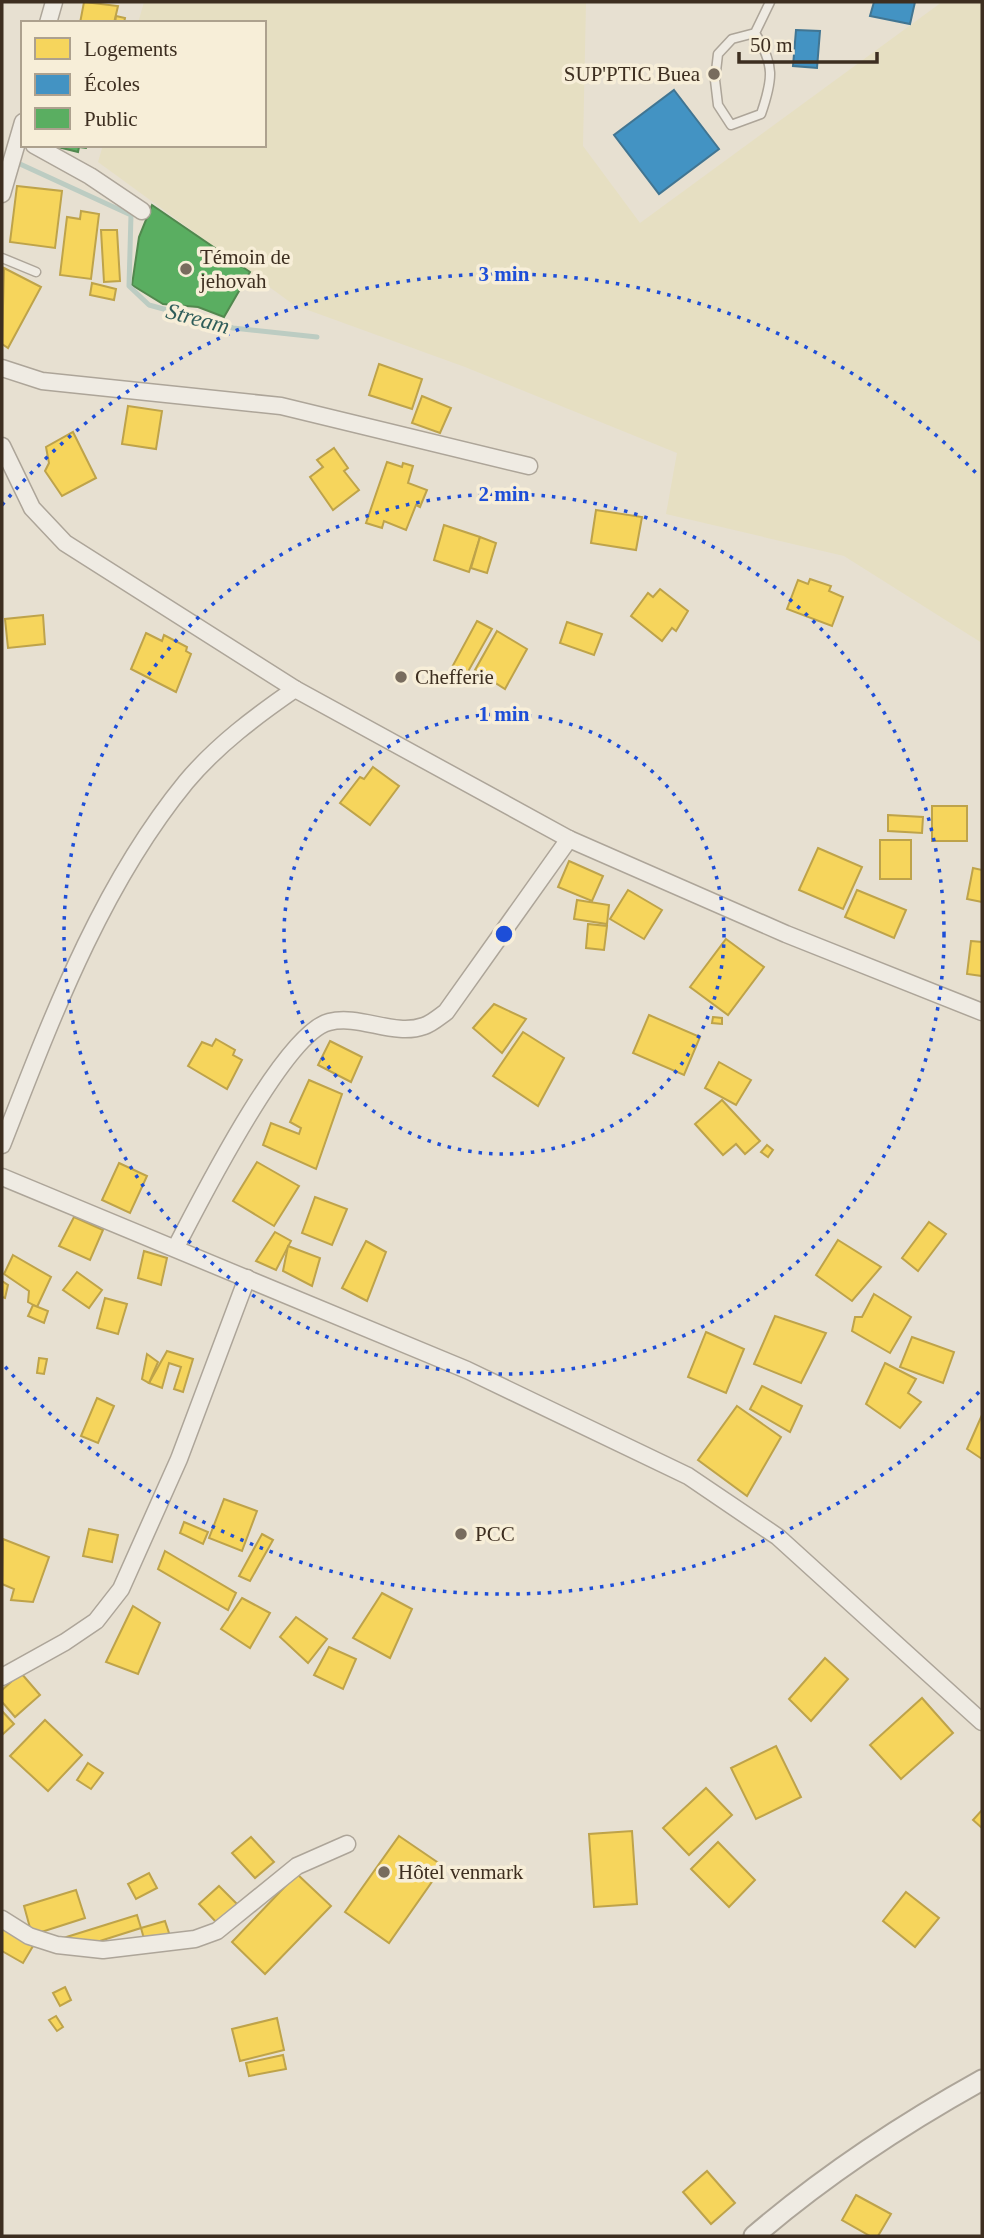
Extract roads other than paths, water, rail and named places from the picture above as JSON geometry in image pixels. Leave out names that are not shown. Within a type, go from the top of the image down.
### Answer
[{"type":"street","points":[[49,21],[54,2]]},
{"type":"street","points":[[2,194],[21,133]]},
{"type":"street","points":[[38,147],[90,176],[142,211]]},
{"type":"street","points":[[2,368],[42,381],[281,406],[529,466]]},
{"type":"street","points":[[2,446],[32,508],[65,543],[295,689],[569,839],[786,934],[982,1012]]},
{"type":"street","points":[[2,1145],[109,895],[187,782],[244,725],[295,689]]},
{"type":"street","points":[[176,1247],[234,1135],[303,1041],[320,1024],[341,1019],[408,1029],[424,1026],[446,1012],[569,839]]},
{"type":"street","points":[[2,1177],[467,1370],[688,1476],[778,1537],[982,1722]]},
{"type":"street","points":[[2,1677],[65,1642],[96,1621],[121,1590],[179,1459],[247,1278]]},
{"type":"street","points":[[2,1919],[29,1936],[57,1945],[103,1950],[195,1939],[217,1931],[297,1866],[347,1844]]},
{"type":"street","points":[[754,2236],[794,2201],[865,2149],[982,2080]]},
{"type":"lane","points":[[755,33],[769,55],[771,84],[761,114],[731,125],[718,105],[715,80],[718,54],[732,39],[755,33],[771,2]]},
{"type":"lane","points":[[2,258],[36,272]]},
{"type":"waterway","name":"Stream","points":[[2,162],[20,164],[131,215],[129,286],[149,305],[233,328],[317,337]]},
{"type":"place","name":"SUP'PTIC Buea","points":[[714,74]]},
{"type":"place","name":"Témoin de jehovah","points":[[186,269]]},
{"type":"place","name":"Chefferie","points":[[401,677]]},
{"type":"place","name":"PCC","points":[[461,1534]]},
{"type":"place","name":"Hôtel venmark","points":[[384,1872]]}]
